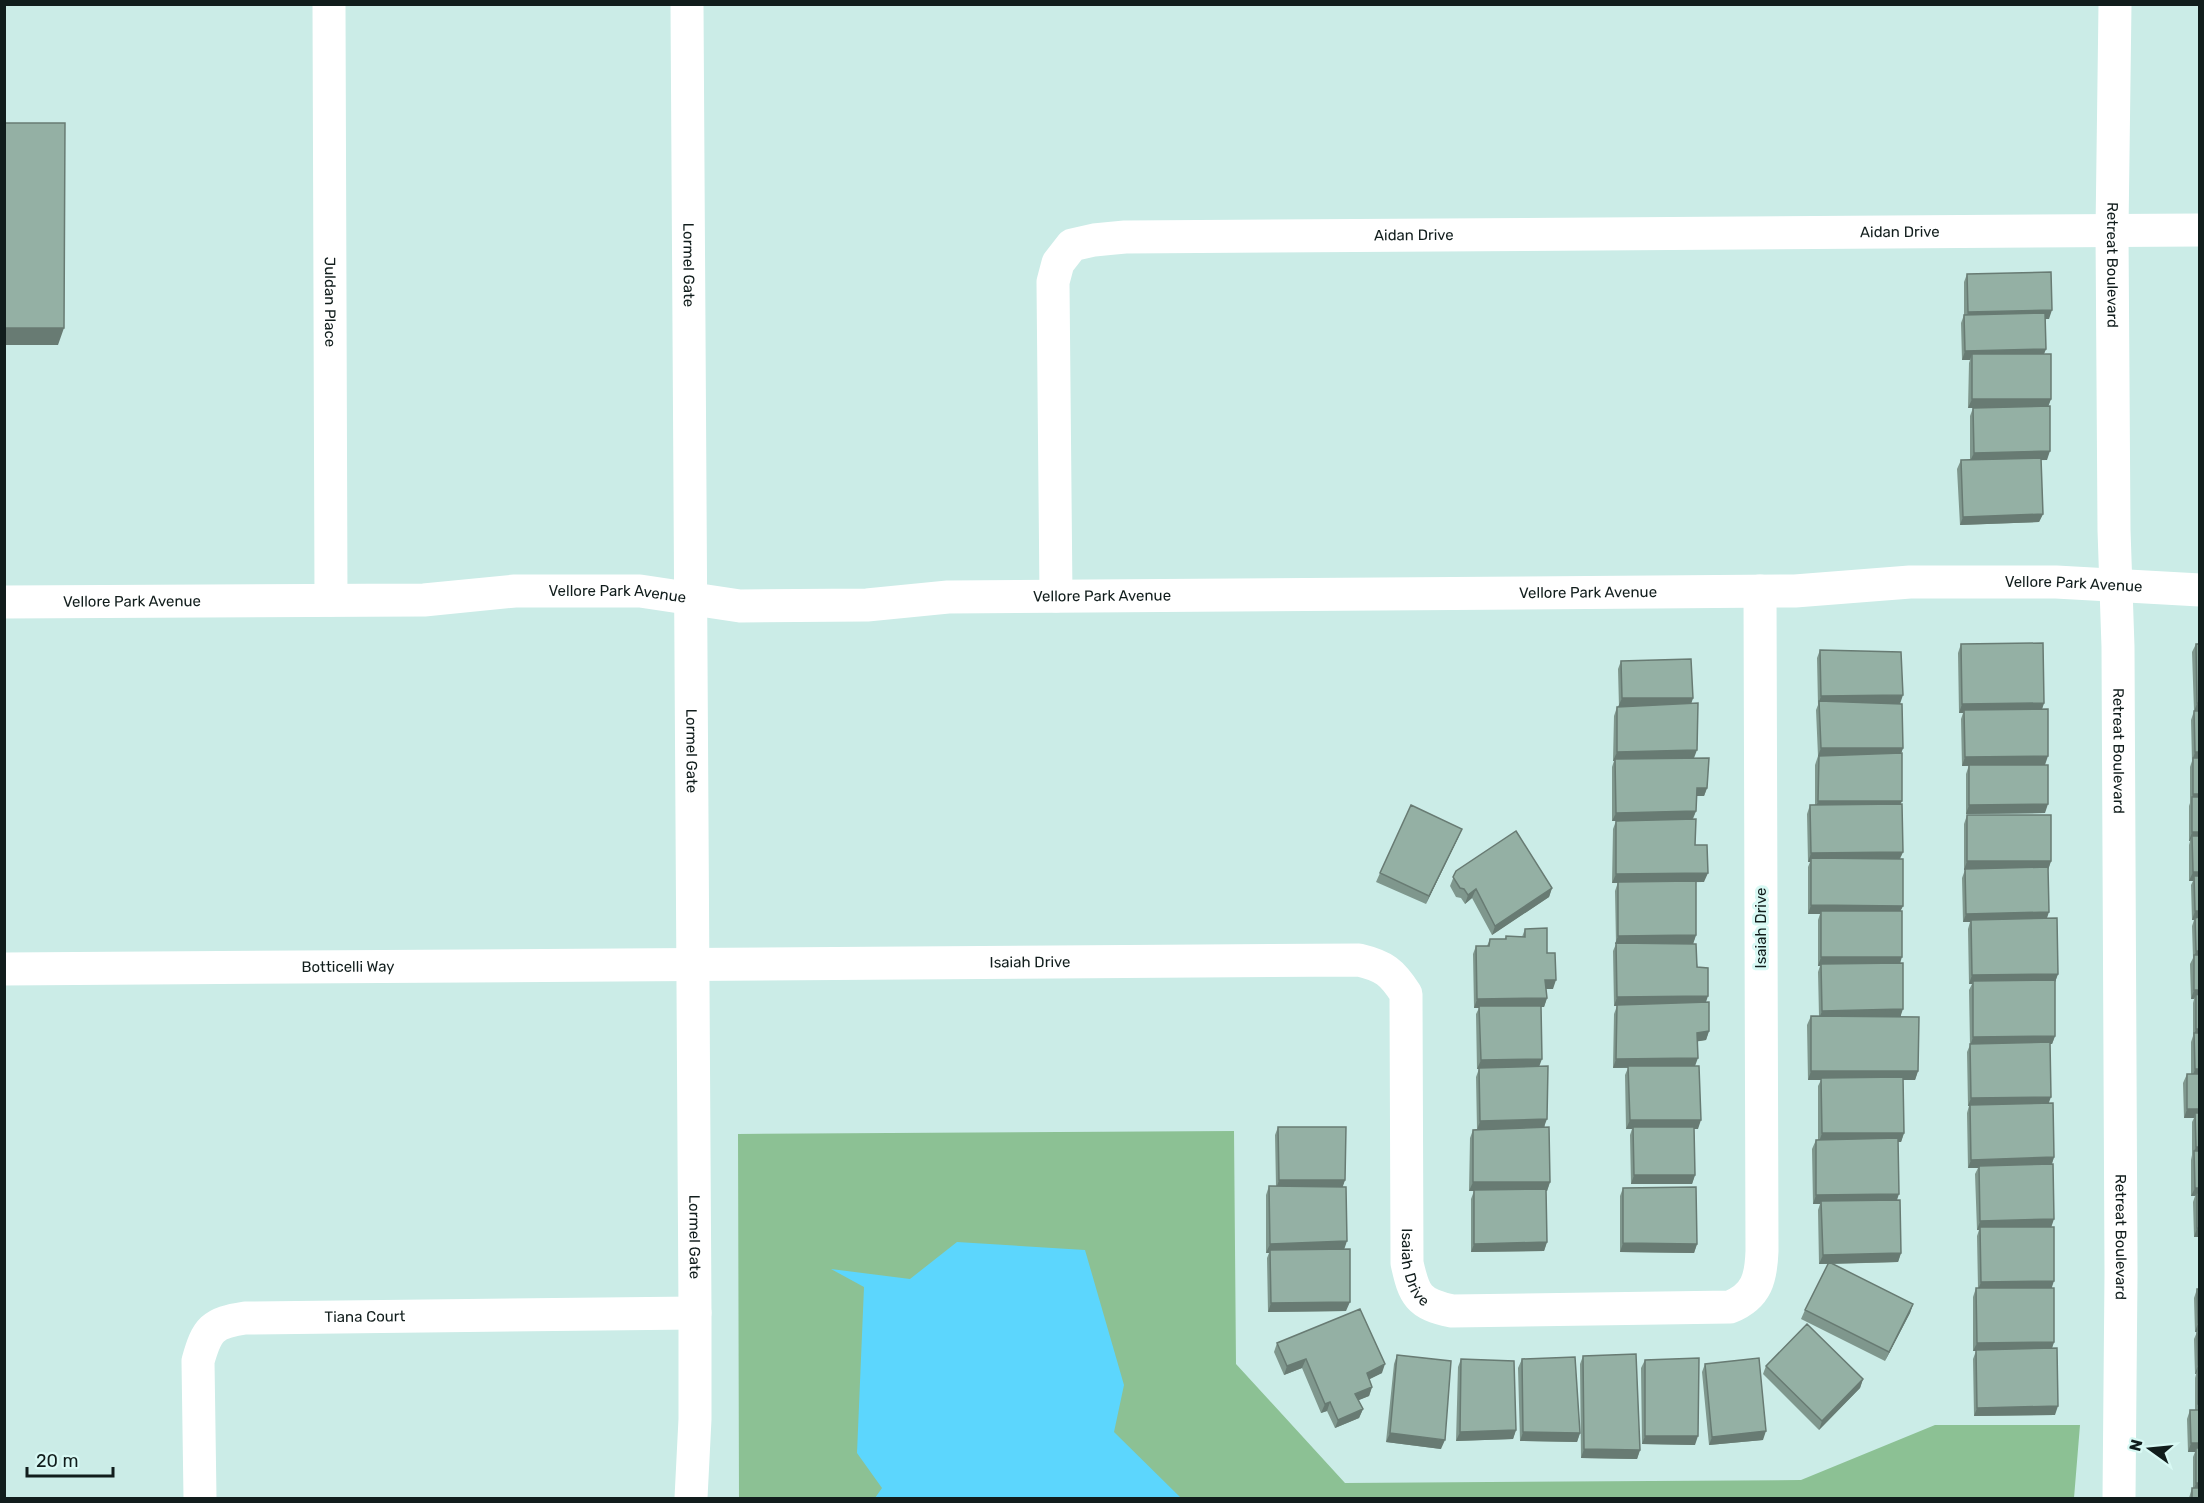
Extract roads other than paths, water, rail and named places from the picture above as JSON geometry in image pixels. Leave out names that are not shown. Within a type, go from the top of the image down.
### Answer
[{"type":"street","name":"Juldan Place","points":[[329,4],[331,600]]},
{"type":"street","name":"Lormel Gate","points":[[687,4],[695,1313],[695,1419],[690,1498]]},
{"type":"street","name":"Retreat Boulevard","points":[[2115,4],[2112,231],[2118,658],[2121,1273],[2119,1498]]},
{"type":"street","points":[[2112,231],[2199,230]]},
{"type":"street","name":"Aidan Drive","points":[[1056,596],[1053,282],[1058,263],[1072,245],[1125,237],[2112,231]]},
{"type":"street","name":"Vellore Park Avenue","points":[[4,602],[424,600],[515,591],[640,591],[740,606],[867,605],[948,597],[1795,591],[1910,582],[2056,582],[2199,590]]},
{"type":"street","name":"Isaiah Drive","points":[[692,964],[1359,960],[1377,964],[1394,975],[1406,994],[1407,1263],[1413,1288],[1423,1300],[1435,1307],[1452,1311],[1730,1307],[1742,1302],[1754,1290],[1761,1272],[1762,1251],[1760,591]]},
{"type":"street","name":"Botticelli Way","points":[[4,969],[692,964]]},
{"type":"street","name":"Tiana Court","points":[[200,1498],[198,1361],[203,1343],[212,1329],[227,1321],[245,1318],[695,1313]]},
{"type":"water","points":[[957,1242],[1085,1250],[1124,1385],[1114,1432],[1181,1498],[875,1498],[882,1488],[857,1453],[864,1287],[831,1269],[910,1279]]}]
